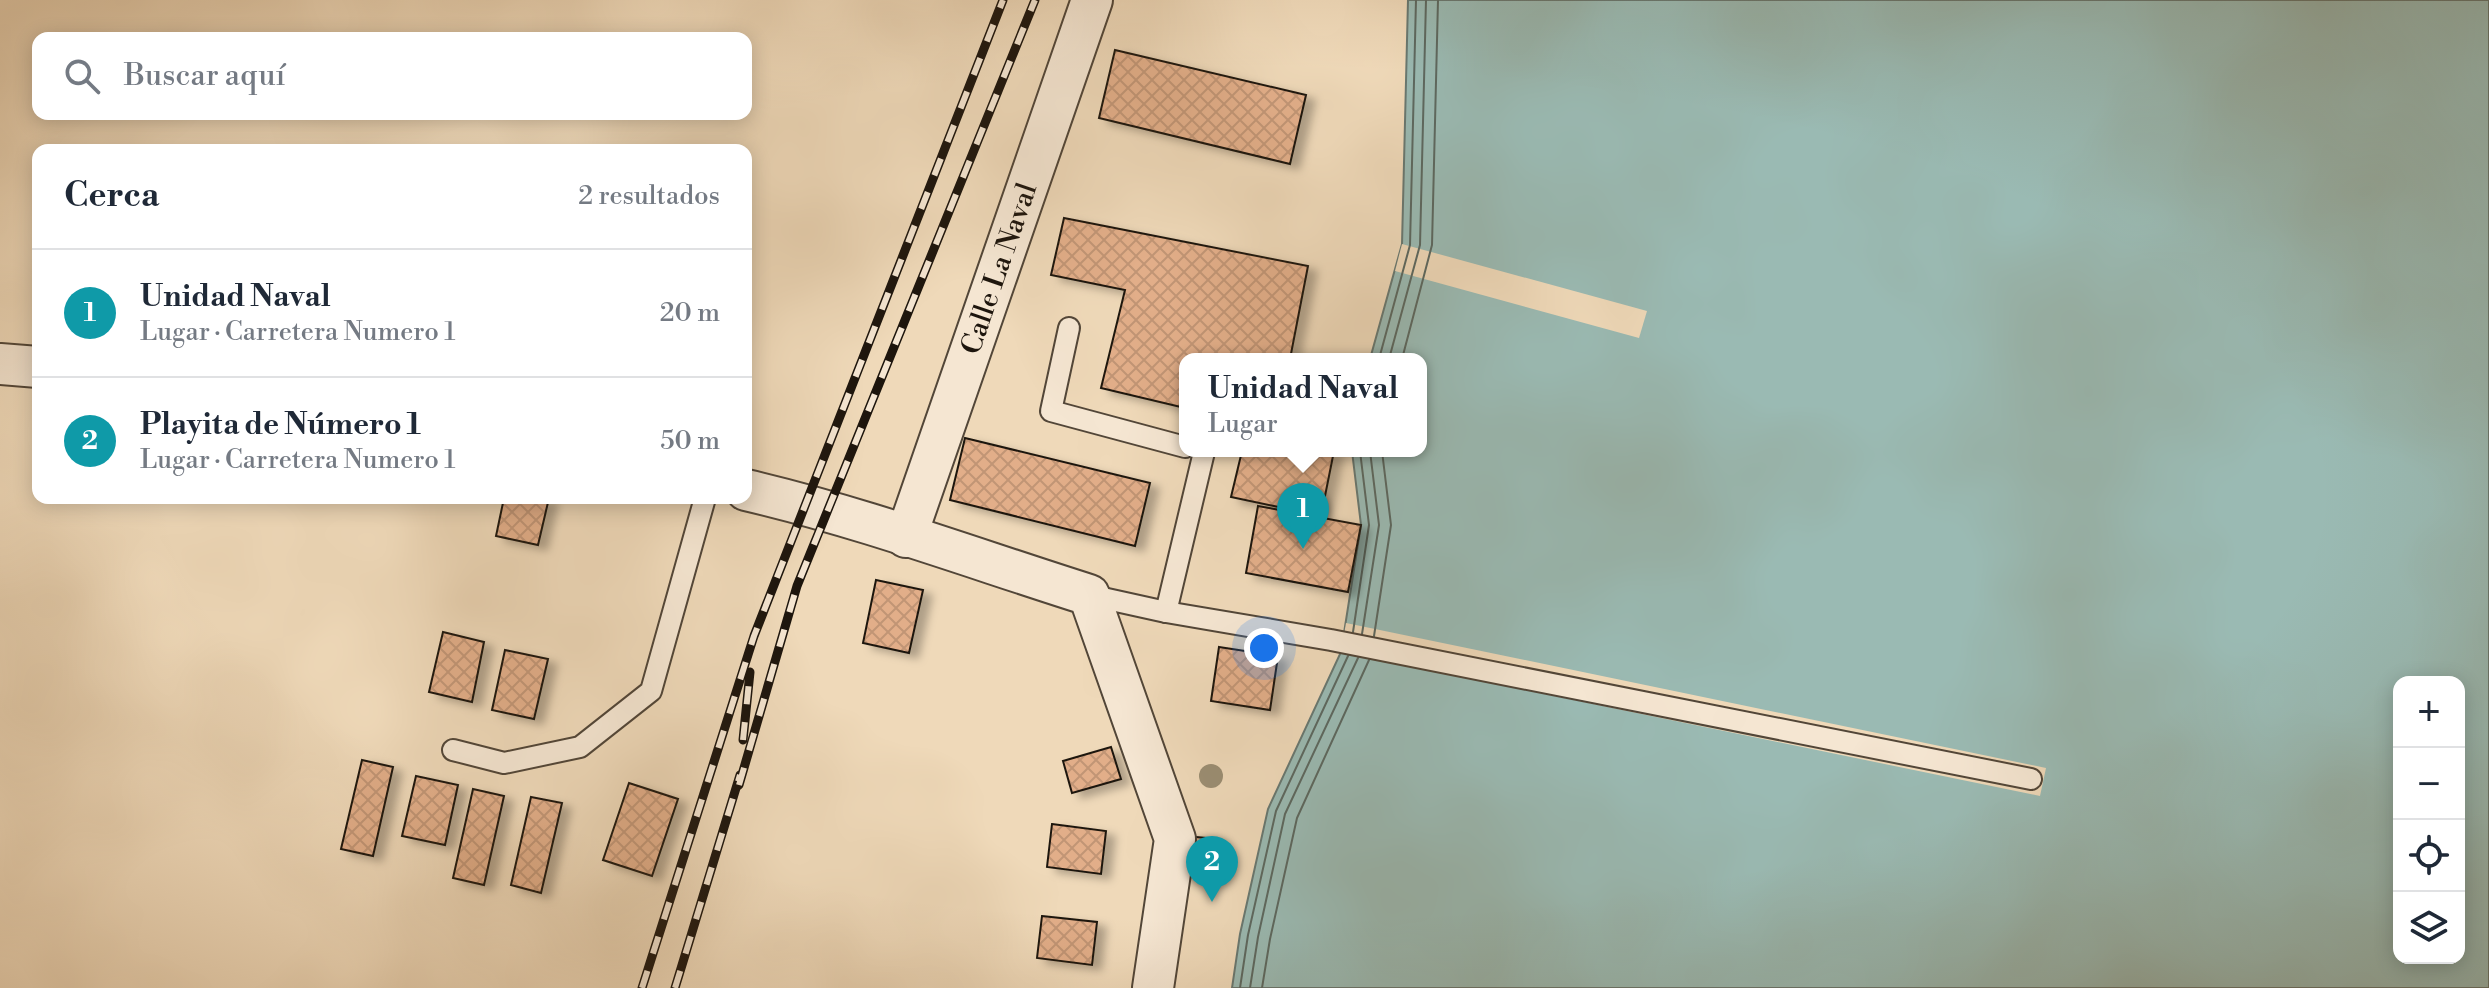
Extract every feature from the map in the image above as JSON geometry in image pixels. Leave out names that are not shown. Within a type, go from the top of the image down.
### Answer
[{"type":"street","name":"Calle La Naval","points":[[906,537],[1092,0]]},
{"type":"street","points":[[0,364],[32,367]]},
{"type":"street","points":[[752,492],[853,517],[906,537],[1104,598],[1175,839],[1153,988]]},
{"type":"lane","points":[[1069,328],[1051,411],[1179,445]]},
{"type":"lane","points":[[1166,612],[1203,457]]},
{"type":"lane","points":[[453,750],[504,763],[580,747],[651,691],[703,504]]},
{"type":"lane","points":[[1104,598],[2031,779]]},
{"type":"water","points":[[1408,0],[2489,0],[2489,988],[1232,988],[1240,934],[1268,809],[1341,652],[1361,525],[1353,457],[1427,457],[1427,353],[1372,353],[1402,244]]},
{"type":"pier","points":[[1402,244],[1647,311],[1639,338],[1395,271]]},
{"type":"pier","points":[[1346,623],[2046,768],[2040,796],[1341,652]]},
{"type":"building","points":[[1115,50],[1306,95],[1290,164],[1099,118]]},
{"type":"building","points":[[1064,218],[1308,266],[1291,353],[1179,353],[1179,407],[1101,388],[1125,290],[1051,275]]},
{"type":"building","points":[[965,438],[1150,483],[1135,546],[950,500]]},
{"type":"building","points":[[1241,457],[1333,457],[1321,516],[1231,497]]},
{"type":"building","points":[[503,504],[548,504],[538,545],[496,536]]},
{"type":"building","points":[[1258,506],[1361,525],[1348,592],[1246,573]]},
{"type":"building","points":[[876,580],[923,590],[909,653],[863,643]]},
{"type":"building","points":[[443,632],[484,642],[472,702],[429,692]]},
{"type":"building","points":[[1219,647],[1278,656],[1270,710],[1211,701]]},
{"type":"building","points":[[505,650],[548,659],[534,719],[492,710]]},
{"type":"building","points":[[1111,747],[1121,779],[1072,793],[1063,761]]},
{"type":"building","points":[[362,760],[393,767],[373,856],[341,849]]},
{"type":"building","points":[[416,776],[458,785],[445,845],[402,836]]},
{"type":"building","points":[[629,783],[678,799],[652,876],[603,860]]},
{"type":"building","points":[[473,789],[504,796],[484,885],[453,878]]},
{"type":"building","points":[[531,797],[562,803],[541,893],[511,885]]},
{"type":"building","points":[[1052,824],[1106,831],[1101,874],[1047,867]]},
{"type":"building","points":[[1185,836],[1217,839],[1214,874],[1181,871]]},
{"type":"building","points":[[1042,916],[1097,922],[1092,965],[1037,958]]},
{"type":"railway","points":[[642,988],[754,636],[1003,0]]},
{"type":"railway","points":[[739,785],[797,586],[1035,0]]},
{"type":"railway","points":[[743,740],[750,672]]},
{"type":"railway","points":[[675,988],[740,775]]},
{"type":"place","name":"Unidad Naval","points":[[1303,549]]},
{"type":"place","name":"Playita de Número 1","points":[[1212,902]]}]
